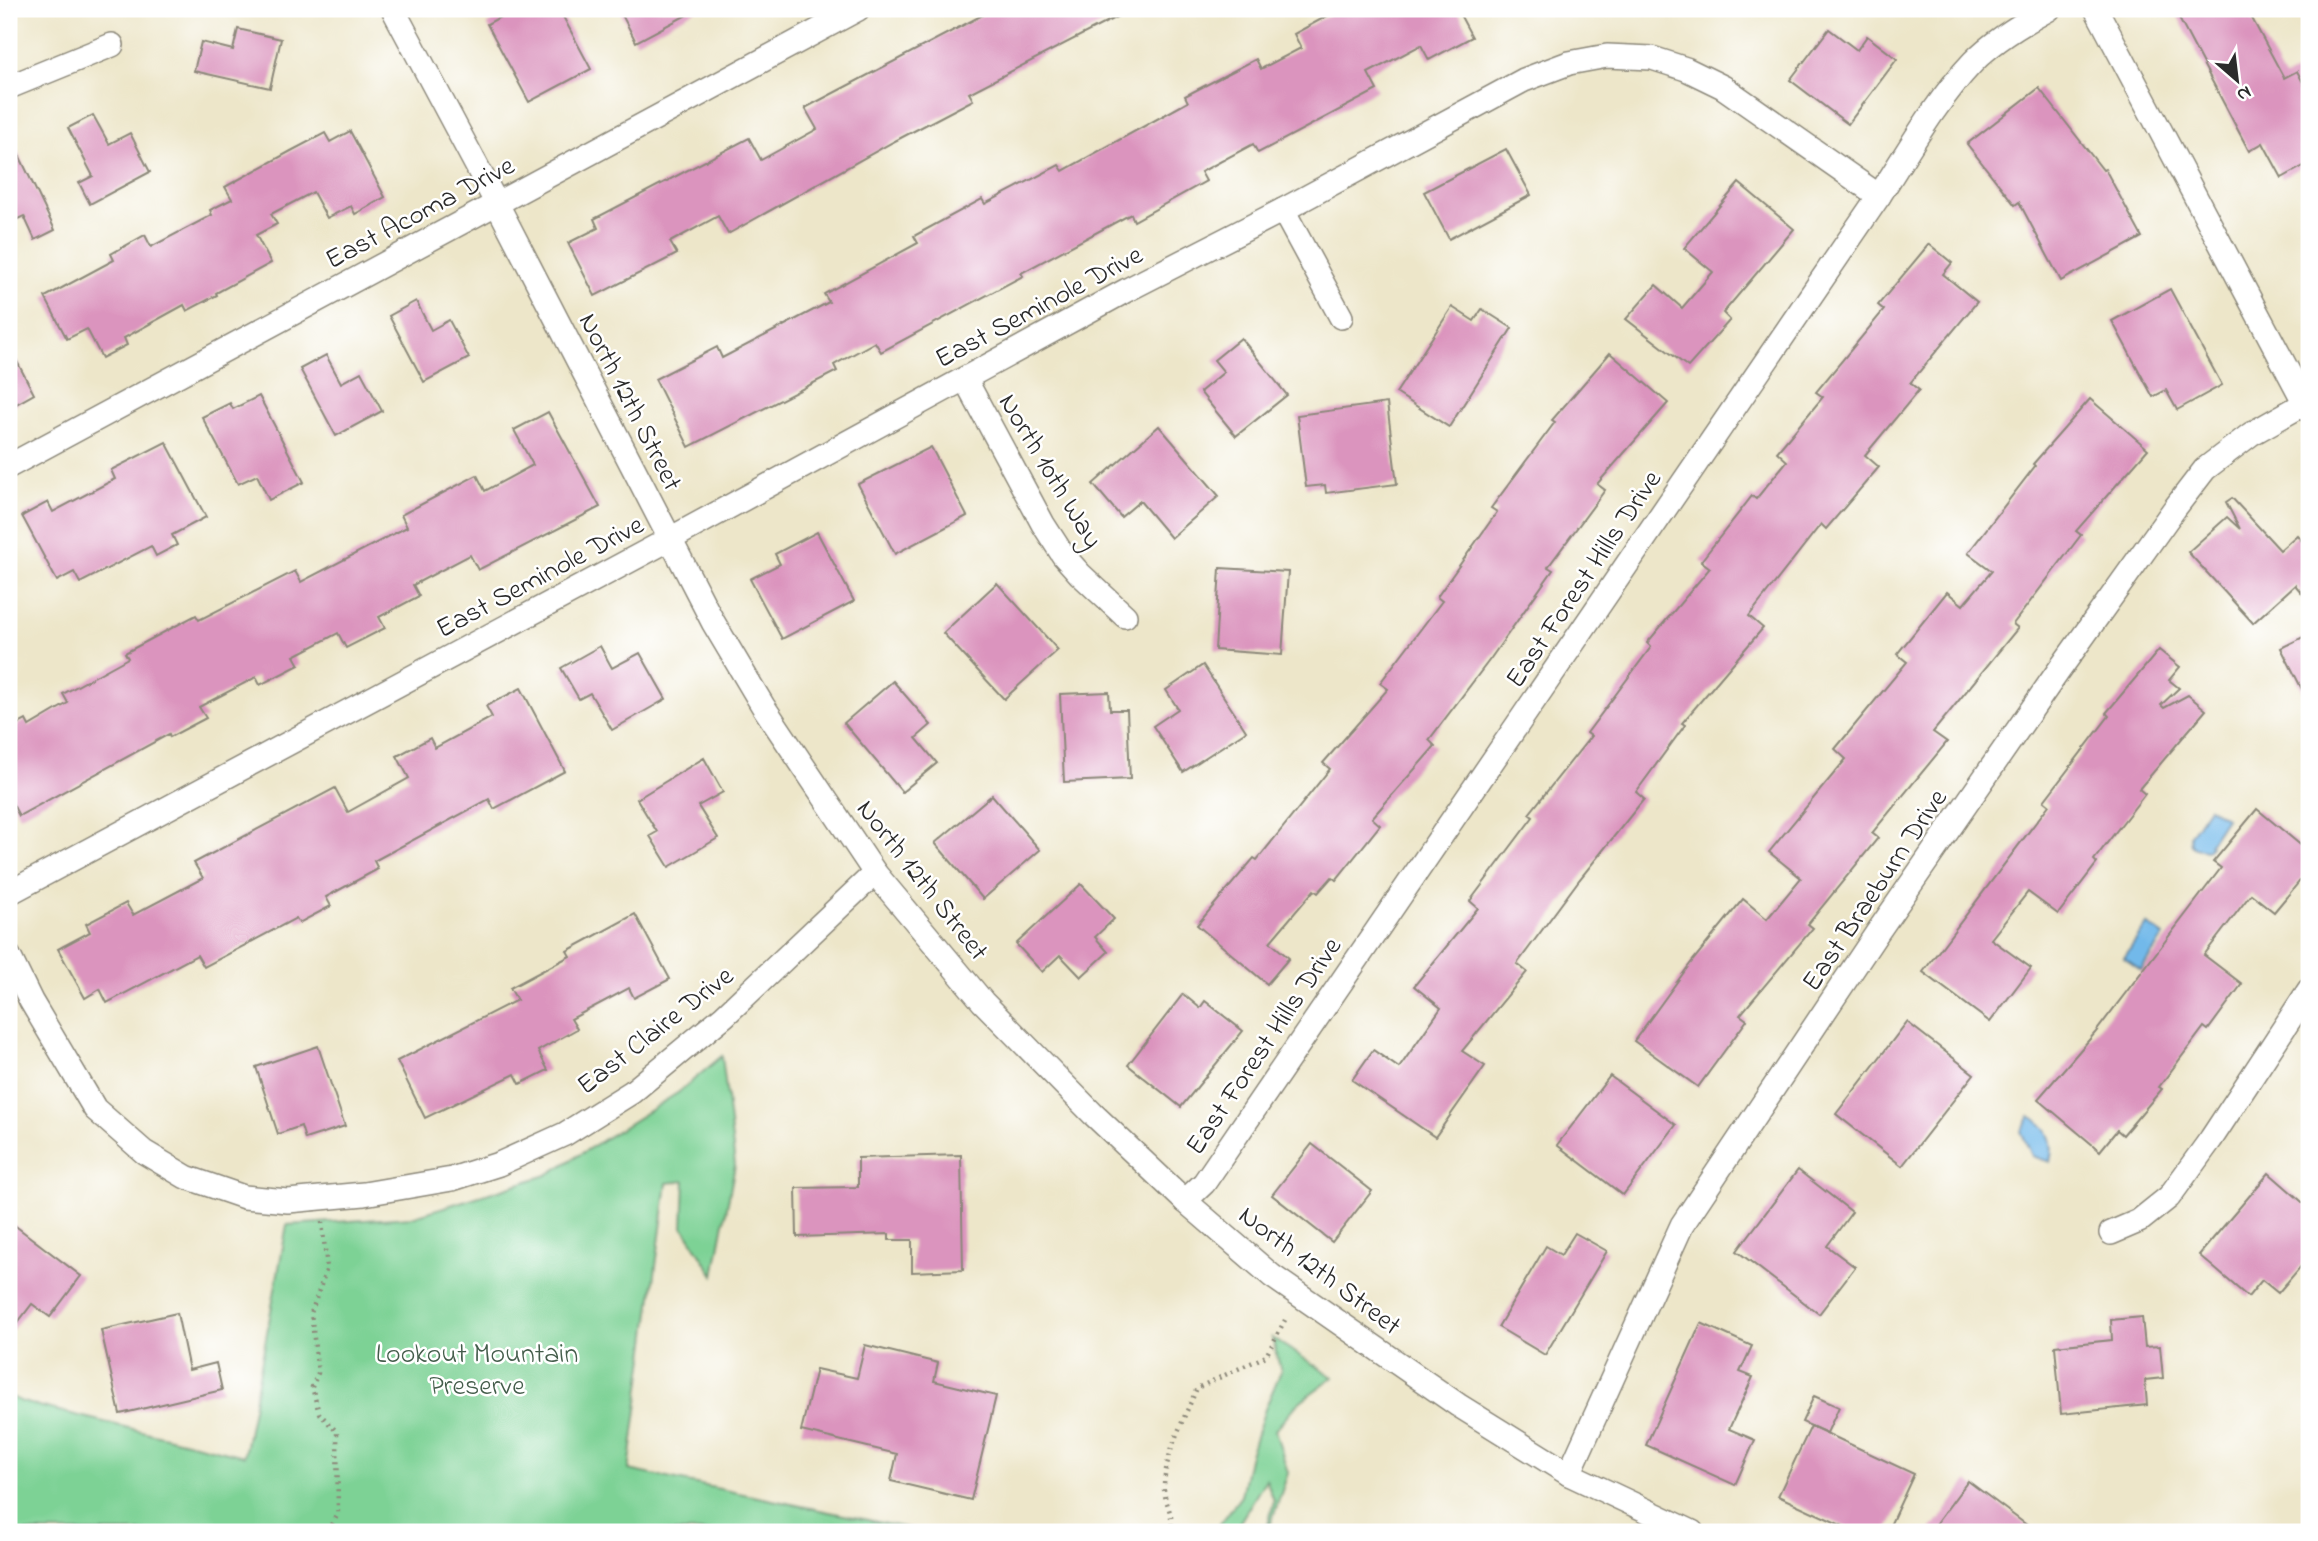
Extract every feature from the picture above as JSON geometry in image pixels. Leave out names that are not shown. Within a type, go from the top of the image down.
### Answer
[{"type":"street","name":"North 12th Street","points":[[393,9],[713,622],[763,706],[876,873],[983,1002],[1093,1114],[1185,1201],[1272,1276],[1458,1405],[1569,1474],[1692,1532]]},
{"type":"street","name":"East Acoma Drive","points":[[9,466],[858,9]]},
{"type":"street","name":"East Forest Hills Drive","points":[[1185,1201],[1211,1172],[1936,110],[1974,61],[2013,30],[2049,9]]},
{"type":"street","points":[[2096,9],[2308,405]]},
{"type":"street","points":[[9,87],[112,45]]},
{"type":"street","name":"East Seminole Drive","points":[[9,893],[670,539],[1127,290],[1283,210],[1524,80],[1569,63],[1606,56],[1652,58],[1686,69],[1723,87],[1879,196]]},
{"type":"street","points":[[1283,210],[1341,317]]},
{"type":"street","name":"North 10th Way","points":[[965,379],[1043,524],[1063,555],[1125,616]]},
{"type":"street","name":"East Braeburn Drive","points":[[1569,1474],[1682,1225],[1885,922],[2065,662],[2205,469],[2251,434],[2308,405]]},
{"type":"street","name":"East Claire Drive","points":[[9,956],[54,1043],[95,1109],[144,1152],[186,1177],[244,1197],[288,1201],[364,1194],[452,1179],[499,1164],[565,1134],[632,1092],[724,1016],[876,873]]},
{"type":"street","points":[[2111,1233],[2139,1220],[2169,1197],[2211,1139],[2309,990]]},
{"type":"path","points":[[323,1197],[322,1232],[327,1268],[311,1313],[318,1373],[312,1387],[319,1413],[337,1432],[338,1514],[328,1532]]},
{"type":"path","points":[[1170,1532],[1173,1520],[1164,1489],[1167,1464],[1197,1388],[1266,1356],[1285,1320]]},
{"type":"green space","name":"Lookout Mountain Preserve","points":[[722,1056],[735,1165],[714,1275],[683,1227],[685,1181],[667,1183],[629,1470],[925,1532],[9,1532],[9,1396],[22,1402],[244,1456],[287,1225],[412,1217],[547,1175],[679,1092]]},
{"type":"green space","points":[[1272,1338],[1333,1377],[1298,1403],[1275,1430],[1288,1473],[1268,1532],[1274,1501],[1266,1479],[1234,1532],[1214,1532],[1241,1496],[1249,1458],[1281,1371]]},
{"type":"water","points":[[2209,807],[2226,818],[2207,850],[2195,848],[2191,845],[2190,835]]},
{"type":"water","points":[[2147,924],[2164,936],[2141,970],[2124,958]]},
{"type":"water","points":[[2030,1116],[2049,1135],[2052,1148],[2050,1162],[2032,1156],[2021,1131]]},
{"type":"building","points":[[515,9],[559,9],[591,69],[529,102],[487,24]]},
{"type":"building","points":[[619,9],[698,9],[636,42]]},
{"type":"building","points":[[994,9],[1132,9],[969,93],[973,100],[728,234],[718,216],[670,242],[677,254],[595,296],[568,243],[598,228],[594,219],[749,138],[761,160],[817,129],[805,108]]},
{"type":"building","points":[[1340,9],[1457,9],[1472,37],[1429,60],[1421,45],[1368,73],[1377,90],[1258,153],[1253,144],[1201,172],[1206,181],[1134,221],[1131,214],[881,352],[875,342],[834,365],[837,371],[689,447],[655,379],[717,347],[722,358],[829,302],[824,294],[918,243],[914,236],[982,199],[985,204],[1059,165],[1063,171],[1188,102],[1185,96],[1256,59],[1261,69],[1301,48],[1294,34]]},
{"type":"building","points":[[2174,9],[2247,9],[2284,78],[2297,71],[2309,94],[2309,163],[2282,178],[2263,143],[2249,151]]},
{"type":"building","points":[[238,29],[281,39],[270,88],[194,71],[201,42],[233,50]]},
{"type":"building","points":[[1829,29],[1857,50],[1867,36],[1897,59],[1848,124],[1790,80]]},
{"type":"building","points":[[2039,88],[2103,170],[2105,169],[2142,237],[2061,281],[2019,202],[2015,205],[1967,144]]},
{"type":"building","points":[[93,115],[109,144],[130,133],[150,172],[90,204],[79,183],[93,176],[68,128]]},
{"type":"building","points":[[350,131],[385,197],[355,214],[351,206],[327,218],[313,192],[271,214],[277,224],[256,235],[271,263],[187,311],[184,305],[124,338],[127,345],[102,358],[87,329],[67,339],[45,297],[114,260],[111,254],[145,235],[151,247],[212,215],[210,210],[232,199],[225,187],[291,151],[325,133],[330,142]]},
{"type":"building","points":[[9,134],[55,230],[35,240],[24,216],[9,223]]},
{"type":"building","points":[[1506,149],[1531,195],[1449,239],[1424,192]]},
{"type":"building","points":[[1739,183],[1794,229],[1723,313],[1730,320],[1688,367],[1626,319],[1656,285],[1682,308],[1713,272],[1684,248]]},
{"type":"building","points":[[1929,244],[1952,263],[1943,274],[1977,302],[1910,383],[1919,390],[1865,455],[1879,467],[1826,529],[1821,524],[1749,616],[1763,628],[1682,723],[1685,725],[1636,792],[1644,799],[1579,880],[1517,964],[1527,972],[1462,1051],[1485,1066],[1435,1137],[1352,1080],[1373,1050],[1399,1068],[1441,1008],[1414,986],[1478,908],[1470,901],[1533,817],[1529,814],[1591,736],[1587,733],[1651,647],[1647,643],[1710,568],[1701,561],[1752,496],[1756,499],[1787,461],[1777,452],[1823,397],[1816,392],[1884,310],[1878,305]]},
{"type":"building","points":[[2170,289],[2222,385],[2177,410],[2166,390],[2153,397],[2112,321]]},
{"type":"building","points":[[416,301],[431,330],[449,320],[469,358],[424,382],[389,316]]},
{"type":"building","points":[[1452,307],[1474,321],[1482,309],[1512,328],[1449,427],[1396,393]]},
{"type":"building","points":[[1241,338],[1287,395],[1236,436],[1200,392],[1224,372],[1214,360]]},
{"type":"building","points":[[9,346],[34,394],[9,408]]},
{"type":"building","points":[[1610,353],[1668,403],[1597,484],[1605,490],[1548,567],[1553,570],[1429,740],[1435,746],[1372,818],[1380,825],[1336,880],[1332,877],[1318,893],[1314,890],[1270,942],[1289,958],[1267,984],[1197,925],[1254,858],[1257,860],[1330,769],[1323,763],[1388,689],[1380,683],[1442,601],[1437,597],[1497,512],[1491,508],[1555,422],[1552,420]]},
{"type":"building","points":[[326,355],[341,383],[361,372],[382,411],[336,436],[300,369]]},
{"type":"building","points":[[259,396],[304,482],[269,500],[257,475],[238,484],[202,417],[230,403],[233,409]]},
{"type":"building","points":[[2090,399],[2148,449],[2076,531],[2081,535],[2013,624],[2018,628],[1933,732],[1947,742],[1872,833],[1878,838],[1808,924],[1813,928],[1740,1015],[1747,1020],[1698,1087],[1634,1041],[1690,964],[1743,899],[1767,919],[1801,878],[1769,852],[1846,759],[1835,749],[1907,662],[1897,654],[1947,592],[1963,605],[1992,571],[1968,553],[2035,466],[2033,464]]},
{"type":"building","points":[[1387,403],[1397,484],[1326,493],[1325,485],[1306,487],[1297,415]]},
{"type":"building","points":[[548,412],[600,507],[478,570],[470,555],[413,585],[419,596],[379,617],[385,628],[346,648],[338,633],[294,656],[299,665],[260,685],[256,677],[199,707],[206,718],[170,737],[169,734],[19,816],[9,797],[9,729],[26,720],[29,726],[68,703],[63,694],[128,658],[125,653],[196,615],[199,620],[295,571],[301,582],[407,527],[401,515],[477,475],[485,491],[533,465],[514,430]]},
{"type":"building","points":[[1159,426],[1219,496],[1171,538],[1140,501],[1121,517],[1093,484]]},
{"type":"building","points":[[166,442],[206,517],[172,535],[177,545],[156,556],[151,546],[80,583],[74,572],[57,581],[22,516],[48,502],[53,512],[115,479],[111,470]]},
{"type":"building","points":[[931,447],[967,516],[895,554],[858,484]]},
{"type":"building","points":[[2232,498],[2280,550],[2297,535],[2309,549],[2309,601],[2295,585],[2253,623],[2188,552],[2227,517],[2240,529],[2226,502]]},
{"type":"building","points":[[817,532],[854,601],[782,639],[750,579],[780,564],[775,554]]},
{"type":"building","points":[[1220,568],[1288,572],[1282,655],[1215,650]]},
{"type":"building","points":[[997,583],[1058,650],[1004,699],[943,633]]},
{"type":"building","points":[[2309,634],[2309,703],[2281,648]]},
{"type":"building","points":[[600,646],[612,668],[640,653],[666,699],[612,730],[590,693],[579,699],[561,668]]},
{"type":"building","points":[[2159,650],[2180,667],[2169,680],[2179,688],[2161,705],[2164,708],[2188,695],[2206,710],[2139,789],[2145,794],[2094,860],[2097,863],[2058,914],[2028,892],[1991,939],[2031,968],[1990,1022],[1923,972],[2049,805],[2044,801],[2109,716],[2106,713]]},
{"type":"building","points":[[1203,665],[1246,731],[1183,772],[1153,726],[1178,709],[1166,690]]},
{"type":"building","points":[[893,681],[931,725],[916,738],[937,763],[902,792],[844,723]]},
{"type":"building","points":[[521,688],[565,771],[494,809],[489,799],[374,861],[378,869],[326,897],[331,906],[299,923],[296,918],[204,967],[197,955],[107,1003],[100,989],[85,998],[58,949],[90,932],[86,924],[126,903],[133,915],[203,878],[194,863],[335,788],[348,812],[409,778],[397,756],[430,738],[435,748],[492,717],[486,706]]},
{"type":"building","points":[[1109,692],[1110,710],[1127,710],[1130,779],[1064,782],[1060,694]]},
{"type":"building","points":[[704,758],[723,792],[698,806],[718,838],[669,867],[650,836],[657,832],[637,799]]},
{"type":"building","points":[[992,795],[1040,850],[983,899],[935,843]]},
{"type":"building","points":[[2257,809],[2309,852],[2309,870],[2274,912],[2251,894],[2204,955],[2242,984],[2208,1030],[2204,1027],[2159,1087],[2162,1089],[2123,1135],[2117,1130],[2100,1151],[2038,1099],[2095,1033],[2221,868],[2213,862]]},
{"type":"building","points":[[1081,884],[1114,919],[1095,937],[1108,952],[1081,977],[1060,955],[1042,972],[1016,944]]},
{"type":"building","points":[[635,914],[670,979],[634,998],[629,988],[571,1019],[577,1029],[538,1051],[548,1070],[520,1084],[515,1074],[425,1118],[397,1061],[517,1000],[510,988],[570,956],[567,951]]},
{"type":"building","points":[[1183,994],[1200,1008],[1205,1001],[1243,1031],[1181,1107],[1128,1065]]},
{"type":"building","points":[[1907,1022],[1974,1074],[1902,1166],[1836,1114]]},
{"type":"building","points":[[318,1046],[345,1126],[305,1139],[301,1126],[278,1134],[256,1067]]},
{"type":"building","points":[[1610,1076],[1676,1125],[1623,1195],[1557,1145]]},
{"type":"building","points":[[1312,1144],[1372,1191],[1332,1242],[1272,1195]]},
{"type":"building","points":[[961,1155],[963,1270],[912,1272],[912,1240],[889,1240],[889,1234],[797,1237],[796,1188],[858,1187],[858,1158]]},
{"type":"building","points":[[1798,1170],[1852,1212],[1827,1246],[1855,1267],[1819,1314],[1737,1251]]},
{"type":"building","points":[[2269,1173],[2309,1208],[2309,1257],[2278,1293],[2262,1280],[2248,1297],[2199,1255]]},
{"type":"building","points":[[9,1221],[81,1276],[50,1317],[32,1304],[9,1334]]},
{"type":"building","points":[[1575,1233],[1607,1251],[1545,1355],[1498,1327],[1546,1246],[1561,1255]]},
{"type":"building","points":[[177,1313],[189,1370],[216,1363],[222,1390],[120,1414],[101,1330]]},
{"type":"building","points":[[2142,1317],[2145,1347],[2160,1346],[2163,1378],[2145,1380],[2147,1405],[2061,1414],[2055,1346],[2112,1340],[2111,1320]]},
{"type":"building","points":[[1701,1323],[1752,1346],[1740,1372],[1753,1377],[1729,1429],[1755,1440],[1735,1485],[1646,1445]]},
{"type":"building","points":[[865,1345],[938,1363],[934,1381],[996,1396],[971,1500],[891,1481],[897,1454],[801,1431],[816,1369],[857,1378]]},
{"type":"building","points":[[1814,1396],[1839,1407],[1827,1433],[1802,1422]]},
{"type":"building","points":[[1811,1426],[1914,1474],[1887,1532],[1856,1532],[1778,1496]]},
{"type":"building","points":[[1968,1481],[2036,1532],[1930,1532]]}]
